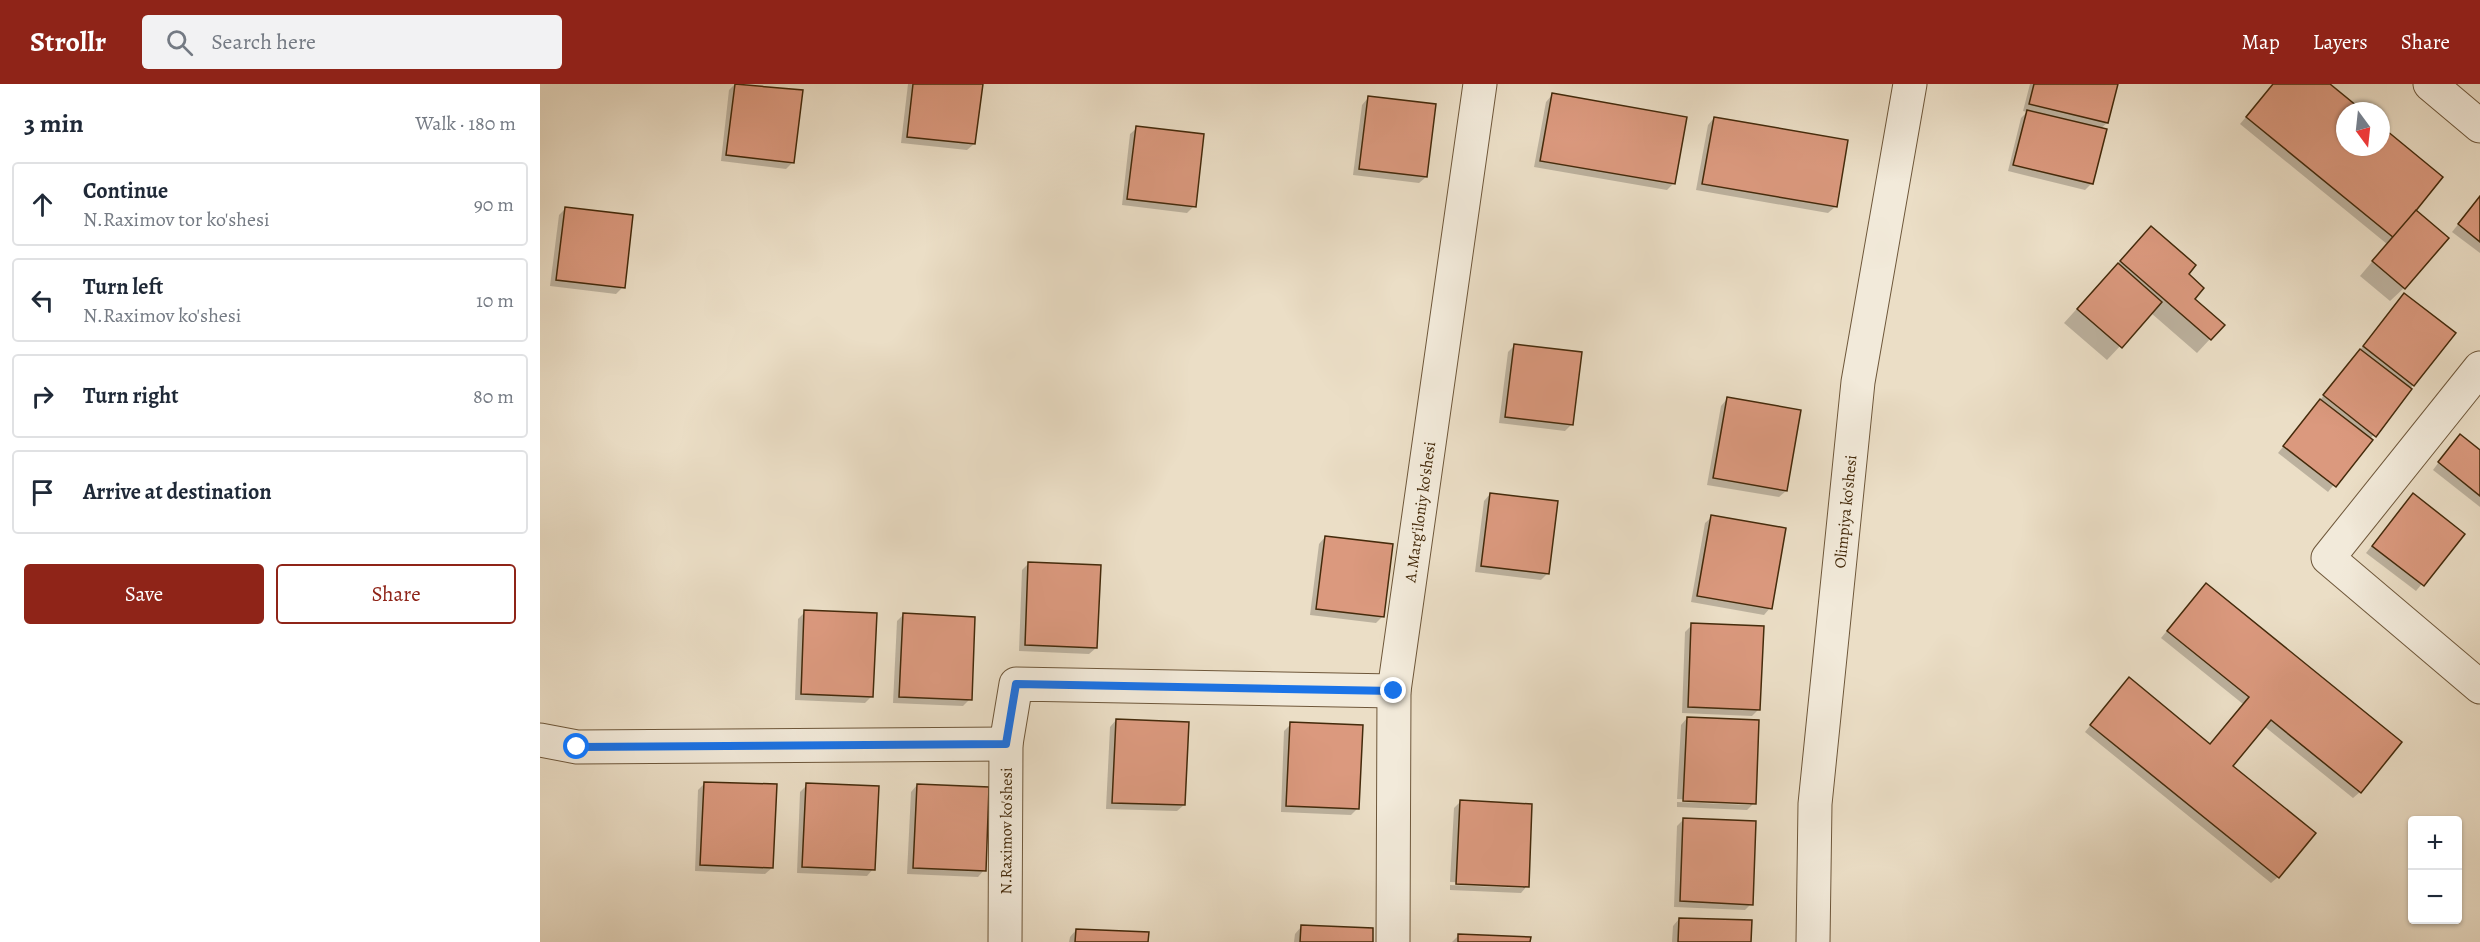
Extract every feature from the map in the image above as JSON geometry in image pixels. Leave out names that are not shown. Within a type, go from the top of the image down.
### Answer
[{"type":"street","name":"A.Marg'iloniy ko'shesi","points":[[1393,942],[1394,691],[1480,84]]},
{"type":"street","name":"Olimpiya ko'shesi","points":[[1813,942],[1815,804],[1858,382],[1910,84]]},
{"type":"street","points":[[2430,84],[2480,126]]},
{"type":"street","points":[[2480,368],[2328,558],[2480,687]]},
{"type":"street","name":"N.Raximov ko'shesi","points":[[1005,942],[1006,744],[1016,684],[1394,691]]},
{"type":"street","points":[[540,741],[577,747],[1006,744]]},
{"type":"building","points":[[735,84],[803,90],[794,163],[726,155]]},
{"type":"building","points":[[913,84],[983,84],[975,144],[907,137]]},
{"type":"building","points":[[2034,84],[2118,84],[2108,123],[2029,104]]},
{"type":"building","points":[[2273,84],[2330,84],[2352,102],[2336,102],[2336,156],[2390,156],[2390,133],[2443,177],[2394,238],[2246,117]]},
{"type":"building","points":[[1552,93],[1687,117],[1675,184],[1540,161]]},
{"type":"building","points":[[1368,96],[1436,104],[1427,177],[1359,169]]},
{"type":"building","points":[[2027,110],[2107,129],[2093,184],[2013,165]]},
{"type":"building","points":[[1714,117],[1848,140],[1837,207],[1702,184]]},
{"type":"building","points":[[1136,126],[1204,134],[1196,207],[1127,199]]},
{"type":"building","points":[[2480,196],[2480,242],[2458,224]]},
{"type":"building","points":[[565,207],[633,215],[625,288],[556,280]]},
{"type":"building","points":[[2416,210],[2449,238],[2405,289],[2372,261]]},
{"type":"building","points":[[2151,226],[2196,265],[2189,274],[2204,288],[2195,299],[2225,325],[2211,340],[2120,261]]},
{"type":"building","points":[[2118,263],[2162,302],[2122,348],[2077,309]]},
{"type":"building","points":[[2404,293],[2456,333],[2414,386],[2363,346]]},
{"type":"building","points":[[1514,344],[1582,352],[1573,425],[1505,417]]},
{"type":"building","points":[[2360,349],[2412,389],[2376,437],[2323,395]]},
{"type":"building","points":[[1727,397],[1801,410],[1787,491],[1713,478]]},
{"type":"building","points":[[2320,399],[2373,440],[2336,487],[2283,446]]},
{"type":"building","points":[[2460,434],[2480,450],[2480,496],[2438,462]]},
{"type":"building","points":[[1490,493],[1558,501],[1549,574],[1481,566]]},
{"type":"building","points":[[2413,493],[2465,534],[2424,586],[2372,546]]},
{"type":"building","points":[[1711,515],[1786,528],[1772,609],[1697,596]]},
{"type":"building","points":[[1325,536],[1393,544],[1384,617],[1316,609]]},
{"type":"building","points":[[1028,562],[1101,565],[1097,648],[1025,645]]},
{"type":"building","points":[[2206,583],[2402,742],[2361,793],[2271,720],[2233,766],[2316,833],[2279,878],[2090,725],[2129,677],[2210,744],[2249,697],[2167,631]]},
{"type":"building","points":[[804,610],[877,613],[873,697],[801,694]]},
{"type":"building","points":[[903,613],[975,617],[972,700],[899,697]]},
{"type":"building","points":[[1691,623],[1764,626],[1760,710],[1688,707]]},
{"type":"building","points":[[1687,717],[1759,720],[1756,804],[1683,801]]},
{"type":"building","points":[[1116,719],[1189,722],[1185,805],[1112,803]]},
{"type":"building","points":[[1290,722],[1363,725],[1359,809],[1286,806]]},
{"type":"building","points":[[704,782],[777,784],[773,868],[700,865]]},
{"type":"building","points":[[806,783],[879,786],[875,870],[802,867]]},
{"type":"building","points":[[917,784],[989,787],[986,871],[913,868]]},
{"type":"building","points":[[1460,800],[1532,804],[1529,887],[1456,884]]},
{"type":"building","points":[[1683,818],[1756,821],[1753,905],[1680,901]]},
{"type":"building","points":[[1679,918],[1752,920],[1751,942],[1678,942]]},
{"type":"building","points":[[1301,925],[1373,928],[1373,942],[1300,942]]},
{"type":"building","points":[[1076,929],[1149,932],[1148,942],[1075,942]]},
{"type":"building","points":[[1458,934],[1531,937],[1530,942],[1458,942]]},
{"type":"route","points":[[577,747],[1006,744],[1016,684],[1394,691]]}]
